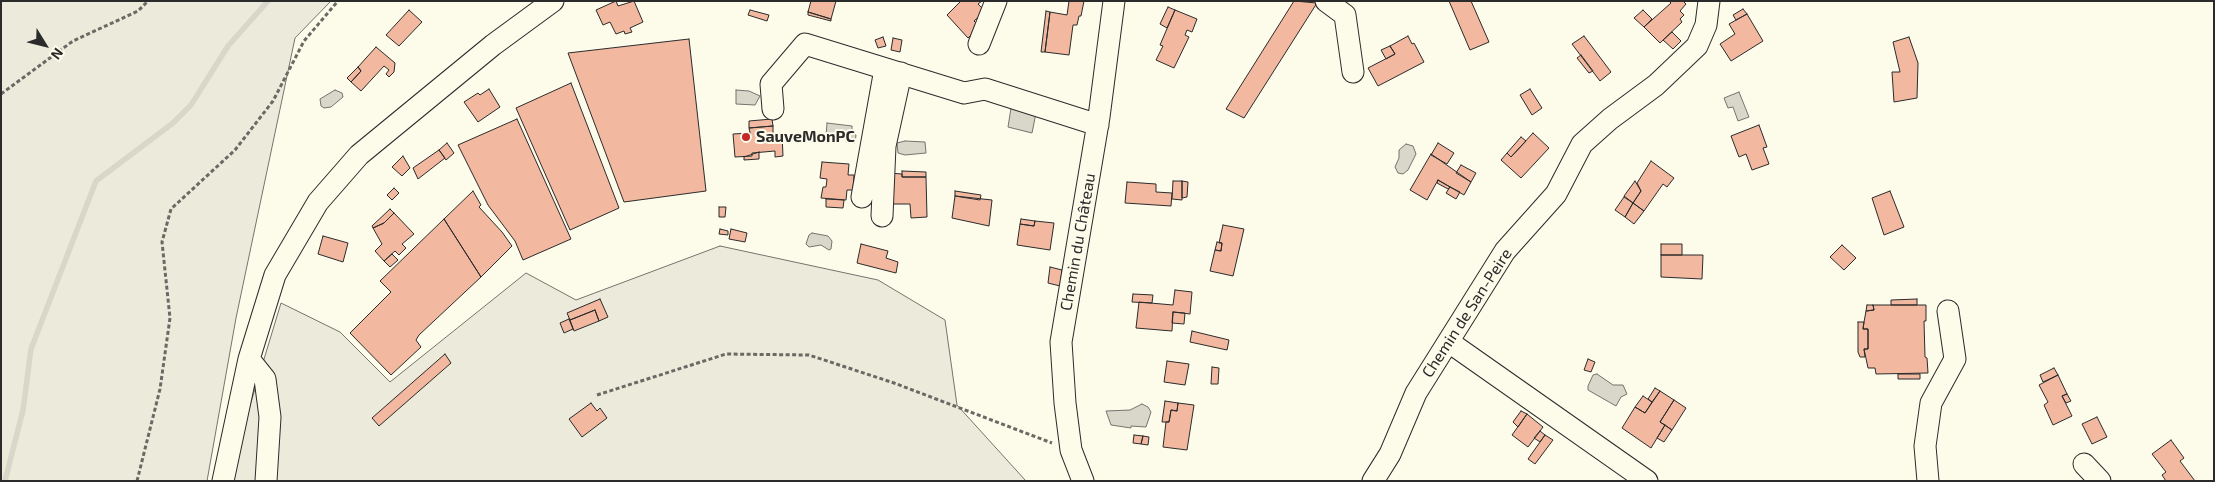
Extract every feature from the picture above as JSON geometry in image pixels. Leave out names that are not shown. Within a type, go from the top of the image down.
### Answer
[{"type":"street","points":[[223,481],[249,359],[276,275],[318,202],[359,155],[493,45],[553,1]]},
{"type":"street","points":[[979,44],[996,1]]},
{"type":"street","name":"Chemin du Château","points":[[1082,481],[1071,450],[1065,403],[1061,342],[1098,125],[1114,1]]},
{"type":"street","points":[[1326,1],[1345,15],[1353,72]]},
{"type":"street","name":"Chemin de San-Peire","points":[[1373,481],[1390,454],[1416,393],[1505,251],[1556,194],[1582,144],[1610,119],[1656,85],[1697,46],[1706,25],[1709,1]]},
{"type":"street","points":[[773,109],[772,84],[805,44],[964,93],[985,89],[1098,125]]},
{"type":"street","points":[[862,197],[893,71]]},
{"type":"street","points":[[882,216],[884,146],[893,71]]},
{"type":"street","points":[[1928,481],[1925,446],[1931,403],[1955,360],[1948,311]]},
{"type":"street","points":[[1448,342],[1647,481]]},
{"type":"street","points":[[249,359],[265,379],[270,417],[266,481]]},
{"type":"street","points":[[2084,464],[2100,481]]},
{"type":"path","points":[[1,94],[73,41],[138,11],[148,1]]},
{"type":"path","points":[[137,481],[160,389],[170,318],[162,242],[171,210],[235,150],[273,101],[304,40],[338,1]]},
{"type":"path","points":[[597,395],[726,354],[809,355],[894,382],[1071,450]]},
{"type":"shaded area","points":[[1,1],[331,1],[295,38],[236,318],[207,481],[1,481]]},
{"type":"shaded area","points":[[335,90],[342,93],[343,97],[331,107],[324,108],[321,106],[320,99]]},
{"type":"shaded area","points":[[736,90],[749,91],[760,96],[755,105],[736,104]]},
{"type":"shaded area","points":[[1739,92],[1749,117],[1738,121],[1733,107],[1728,108],[1724,98]]},
{"type":"shaded area","points":[[1011,108],[1036,113],[1032,133],[1008,127]]},
{"type":"shaded area","points":[[827,123],[852,126],[852,133],[856,135],[855,143],[846,142],[845,138],[826,136]]},
{"type":"shaded area","points":[[905,141],[925,142],[926,153],[905,155],[898,153],[897,143]]},
{"type":"shaded area","points":[[1406,144],[1413,146],[1416,154],[1408,170],[1403,174],[1398,173],[1395,167],[1399,158],[1399,150]]},
{"type":"shaded area","points":[[812,233],[828,236],[832,241],[831,249],[829,250],[821,245],[809,247],[806,244],[809,235]]},
{"type":"shaded area","points":[[720,246],[878,280],[945,320],[957,405],[1026,481],[233,481],[235,455],[281,303],[340,332],[390,382],[526,273],[576,300]]},
{"type":"shaded area","points":[[1597,374],[1613,385],[1623,385],[1627,394],[1621,397],[1616,406],[1588,390],[1593,375]]},
{"type":"shaded area","points":[[1142,404],[1148,407],[1151,412],[1146,427],[1131,426],[1131,428],[1111,425],[1106,411],[1130,410]]},
{"type":"building","points":[[616,1],[618,6],[634,1],[643,22],[630,28],[632,32],[625,34],[624,31],[616,34],[610,22],[603,25],[596,10]]},
{"type":"building","points":[[811,1],[836,1],[831,19],[808,12]]},
{"type":"building","points":[[961,1],[982,1],[978,4],[985,11],[974,21],[980,27],[968,38],[947,15]]},
{"type":"building","points":[[1069,1],[1084,1],[1077,25],[1073,25],[1069,55],[1045,52],[1050,12],[1067,15]]},
{"type":"building","points":[[1294,1],[1317,3],[1244,118],[1226,109]]},
{"type":"building","points":[[1449,1],[1471,1],[1489,42],[1470,50]]},
{"type":"building","points":[[1669,1],[1683,1],[1686,4],[1680,11],[1684,15],[1680,19],[1682,22],[1660,43],[1644,27],[1671,3]]},
{"type":"building","points":[[1168,7],[1175,10],[1167,28],[1160,24]]},
{"type":"building","points":[[1743,9],[1747,14],[1736,20],[1733,15]]},
{"type":"building","points":[[409,10],[422,22],[399,46],[386,35]]},
{"type":"building","points":[[750,10],[769,15],[767,21],[748,15]]},
{"type":"building","points":[[1175,10],[1197,19],[1192,32],[1187,30],[1185,35],[1189,37],[1174,68],[1156,60],[1163,46],[1160,45]]},
{"type":"building","points":[[1643,10],[1652,19],[1644,27],[1634,18]]},
{"type":"building","points":[[1046,11],[1050,12],[1045,52],[1041,52]]},
{"type":"building","points":[[808,12],[831,19],[831,21],[808,15]]},
{"type":"building","points":[[1747,14],[1763,41],[1731,61],[1720,44],[1735,34],[1729,24]]},
{"type":"building","points":[[1672,32],[1681,41],[1673,49],[1663,40]]},
{"type":"building","points":[[1408,36],[1424,62],[1378,86],[1368,68],[1395,54],[1390,46]]},
{"type":"building","points":[[1584,36],[1611,72],[1600,81],[1572,44]]},
{"type":"building","points":[[883,37],[886,46],[878,48],[875,40]]},
{"type":"building","points":[[1909,37],[1918,63],[1917,98],[1894,102],[1892,72],[1900,72],[1893,42]]},
{"type":"building","points":[[893,38],[902,40],[900,52],[891,50]]},
{"type":"building","points":[[689,39],[706,191],[624,202],[568,53]]},
{"type":"building","points":[[1390,46],[1395,54],[1386,59],[1381,50]]},
{"type":"building","points":[[376,47],[395,63],[394,72],[389,77],[386,74],[389,70],[384,66],[361,91],[351,82],[361,71],[358,67]]},
{"type":"building","points":[[1581,55],[1593,71],[1589,73],[1577,58]]},
{"type":"building","points":[[358,67],[361,71],[351,82],[347,78]]},
{"type":"building","points":[[571,83],[619,208],[570,230],[516,108]]},
{"type":"building","points":[[489,89],[500,107],[478,122],[464,102],[478,93],[480,95]]},
{"type":"building","points":[[1530,89],[1542,108],[1532,115],[1520,95]]},
{"type":"building","points":[[517,119],[571,239],[523,260],[515,241],[488,205],[458,145]]},
{"type":"building","points":[[772,119],[773,126],[749,128],[749,121]]},
{"type":"building","points":[[1759,125],[1767,147],[1763,148],[1769,164],[1752,170],[1746,154],[1739,157],[1731,136]]},
{"type":"building","points":[[773,126],[773,134],[782,134],[783,156],[775,157],[775,151],[752,153],[752,156],[735,157],[733,134],[750,133],[749,128]]},
{"type":"building","name":"SauveMonPC","points":[[750,133],[750,140],[742,141],[742,134]]},
{"type":"building","points":[[1533,133],[1549,148],[1521,178],[1501,160],[1507,153],[1511,157]]},
{"type":"building","points":[[1521,137],[1526,141],[1511,157],[1507,153]]},
{"type":"building","points":[[447,143],[454,153],[446,160],[439,150]]},
{"type":"building","points":[[1438,143],[1454,153],[1447,164],[1431,155]]},
{"type":"building","points":[[439,150],[445,158],[418,179],[413,168]]},
{"type":"building","points":[[759,152],[759,159],[744,160],[744,157]]},
{"type":"building","points":[[1431,154],[1471,182],[1464,195],[1438,180],[1427,200],[1410,190]]},
{"type":"building","points":[[403,156],[410,168],[402,176],[392,167]]},
{"type":"building","points":[[1651,161],[1674,178],[1667,187],[1663,184],[1644,211],[1633,203],[1641,191],[1637,183]]},
{"type":"building","points":[[822,162],[849,164],[848,175],[854,175],[853,190],[847,190],[846,200],[821,198],[827,179],[820,178]]},
{"type":"building","points":[[1461,165],[1476,173],[1471,182],[1456,173]]},
{"type":"building","points":[[902,171],[926,172],[926,177],[902,177]]},
{"type":"building","points":[[889,173],[902,174],[902,177],[926,177],[927,217],[911,218],[910,204],[890,204]]},
{"type":"building","points":[[1438,180],[1450,187],[1448,189],[1437,183]]},
{"type":"building","points":[[1173,181],[1182,181],[1182,200],[1172,199]]},
{"type":"building","points":[[1182,181],[1188,182],[1187,197],[1182,198]]},
{"type":"building","points":[[1635,181],[1641,191],[1633,203],[1624,196]]},
{"type":"building","points":[[1127,182],[1156,184],[1156,192],[1172,193],[1171,206],[1125,203]]},
{"type":"building","points":[[1450,187],[1460,192],[1456,199],[1446,193]]},
{"type":"building","points":[[394,188],[399,193],[392,200],[387,195]]},
{"type":"building","points":[[473,191],[481,205],[479,207],[512,246],[481,277],[444,219]]},
{"type":"building","points":[[955,191],[981,195],[980,200],[955,196]]},
{"type":"building","points":[[1890,191],[1904,227],[1884,235],[1872,198]]},
{"type":"building","points":[[955,196],[992,200],[989,226],[952,218]]},
{"type":"building","points":[[1624,197],[1633,203],[1625,217],[1615,210]]},
{"type":"building","points":[[826,199],[844,200],[843,208],[826,207]]},
{"type":"building","points":[[1633,203],[1644,211],[1634,224],[1625,217]]},
{"type":"building","points":[[719,207],[726,207],[725,217],[719,217]]},
{"type":"building","points":[[390,209],[394,213],[384,223],[373,228],[372,226]]},
{"type":"building","points":[[394,213],[414,234],[402,244],[406,248],[399,255],[395,251],[384,261],[375,251],[382,244],[373,228],[384,223]]},
{"type":"building","points":[[444,219],[481,277],[419,335],[416,340],[421,347],[391,375],[350,333],[391,292],[380,281]]},
{"type":"building","points":[[1021,219],[1035,221],[1034,226],[1020,224]]},
{"type":"building","points":[[1035,221],[1054,223],[1050,250],[1017,245],[1020,224],[1034,226]]},
{"type":"building","points":[[1223,225],[1244,229],[1233,276],[1210,271],[1215,250],[1221,251],[1222,243],[1219,243]]},
{"type":"building","points":[[720,229],[728,231],[728,235],[719,234]]},
{"type":"building","points":[[731,229],[747,233],[745,242],[729,239]]},
{"type":"building","points":[[323,236],[348,243],[343,262],[318,254]]},
{"type":"building","points":[[1217,242],[1222,243],[1221,251],[1215,250]]},
{"type":"building","points":[[861,244],[888,251],[886,258],[898,262],[896,273],[857,263]]},
{"type":"building","points":[[1661,244],[1682,244],[1682,255],[1661,255]]},
{"type":"building","points":[[1842,245],[1856,258],[1844,270],[1830,257]]},
{"type":"building","points":[[392,254],[398,260],[390,267],[384,261]]},
{"type":"building","points":[[1661,255],[1703,255],[1702,279],[1661,277]]},
{"type":"building","points":[[1050,267],[1062,270],[1060,286],[1048,283]]},
{"type":"building","points":[[1175,290],[1192,292],[1190,314],[1173,312],[1172,331],[1136,328],[1139,302],[1173,305]]},
{"type":"building","points":[[1133,294],[1153,295],[1152,303],[1132,302]]},
{"type":"building","points":[[600,299],[608,317],[599,321],[595,310],[570,320],[567,313]]},
{"type":"building","points":[[1917,299],[1917,305],[1891,305],[1891,300]]},
{"type":"building","points":[[1867,305],[1873,305],[1874,310],[1866,311]]},
{"type":"building","points":[[1873,305],[1926,305],[1926,321],[1924,321],[1925,357],[1927,358],[1928,373],[1876,374],[1875,368],[1868,368],[1864,349],[1868,349],[1868,329],[1863,329],[1866,311],[1874,310]]},
{"type":"building","points":[[595,310],[599,321],[574,331],[570,320]]},
{"type":"building","points":[[1173,312],[1185,313],[1184,324],[1172,323]]},
{"type":"building","points":[[569,319],[573,329],[564,333],[560,323]]},
{"type":"building","points":[[1858,322],[1864,322],[1863,329],[1868,329],[1868,349],[1864,349],[1865,357],[1860,357],[1858,352]]},
{"type":"building","points":[[1192,331],[1229,340],[1227,350],[1190,342]]},
{"type":"building","points":[[445,354],[451,363],[379,426],[372,418]]},
{"type":"building","points":[[1588,359],[1595,362],[1591,372],[1584,370]]},
{"type":"building","points":[[1167,361],[1189,364],[1185,385],[1164,382]]},
{"type":"building","points":[[1212,367],[1219,368],[1218,384],[1211,384]]},
{"type":"building","points":[[2054,368],[2058,375],[2043,382],[2040,375]]},
{"type":"building","points":[[1898,374],[1920,374],[1920,379],[1898,379]]},
{"type":"building","points":[[2058,375],[2067,394],[2062,396],[2072,416],[2053,425],[2044,405],[2048,402],[2039,385]]},
{"type":"building","points":[[1655,388],[1660,391],[1652,402],[1648,399]]},
{"type":"building","points":[[1660,391],[1674,400],[1660,422],[1665,425],[1651,448],[1622,428],[1635,407],[1645,413]]},
{"type":"building","points":[[2067,394],[2071,401],[2066,403],[2062,396]]},
{"type":"building","points":[[1643,396],[1652,402],[1645,413],[1635,407]]},
{"type":"building","points":[[1674,400],[1686,408],[1672,430],[1660,422]]},
{"type":"building","points":[[1165,401],[1178,403],[1177,411],[1171,410],[1169,422],[1162,422]]},
{"type":"building","points":[[591,403],[597,411],[600,408],[607,418],[582,437],[569,419]]},
{"type":"building","points":[[1178,403],[1194,405],[1187,450],[1163,447],[1166,422],[1169,422],[1171,410],[1177,411]]},
{"type":"building","points":[[1521,411],[1527,414],[1518,427],[1513,422]]},
{"type":"building","points":[[1527,414],[1543,427],[1528,447],[1512,435]]},
{"type":"building","points":[[2097,417],[2107,437],[2092,444],[2082,424]]},
{"type":"building","points":[[1665,425],[1672,430],[1664,442],[1657,438]]},
{"type":"building","points":[[1540,431],[1545,435],[1540,442],[1534,438]]},
{"type":"building","points":[[1134,435],[1143,436],[1141,444],[1133,443]]},
{"type":"building","points":[[1545,435],[1553,440],[1535,464],[1528,459]]},
{"type":"building","points":[[1143,436],[1149,437],[1148,445],[1141,444]]},
{"type":"building","points":[[2171,440],[2184,458],[2180,461],[2195,481],[2166,481],[2162,475],[2166,472],[2152,454]]},
{"type":"waterway","points":[[5,481],[23,410],[31,349],[96,181],[173,123],[191,105],[228,46],[268,1]]},
{"type":"place","name":"SauveMonPC","points":[[746,137]]}]
